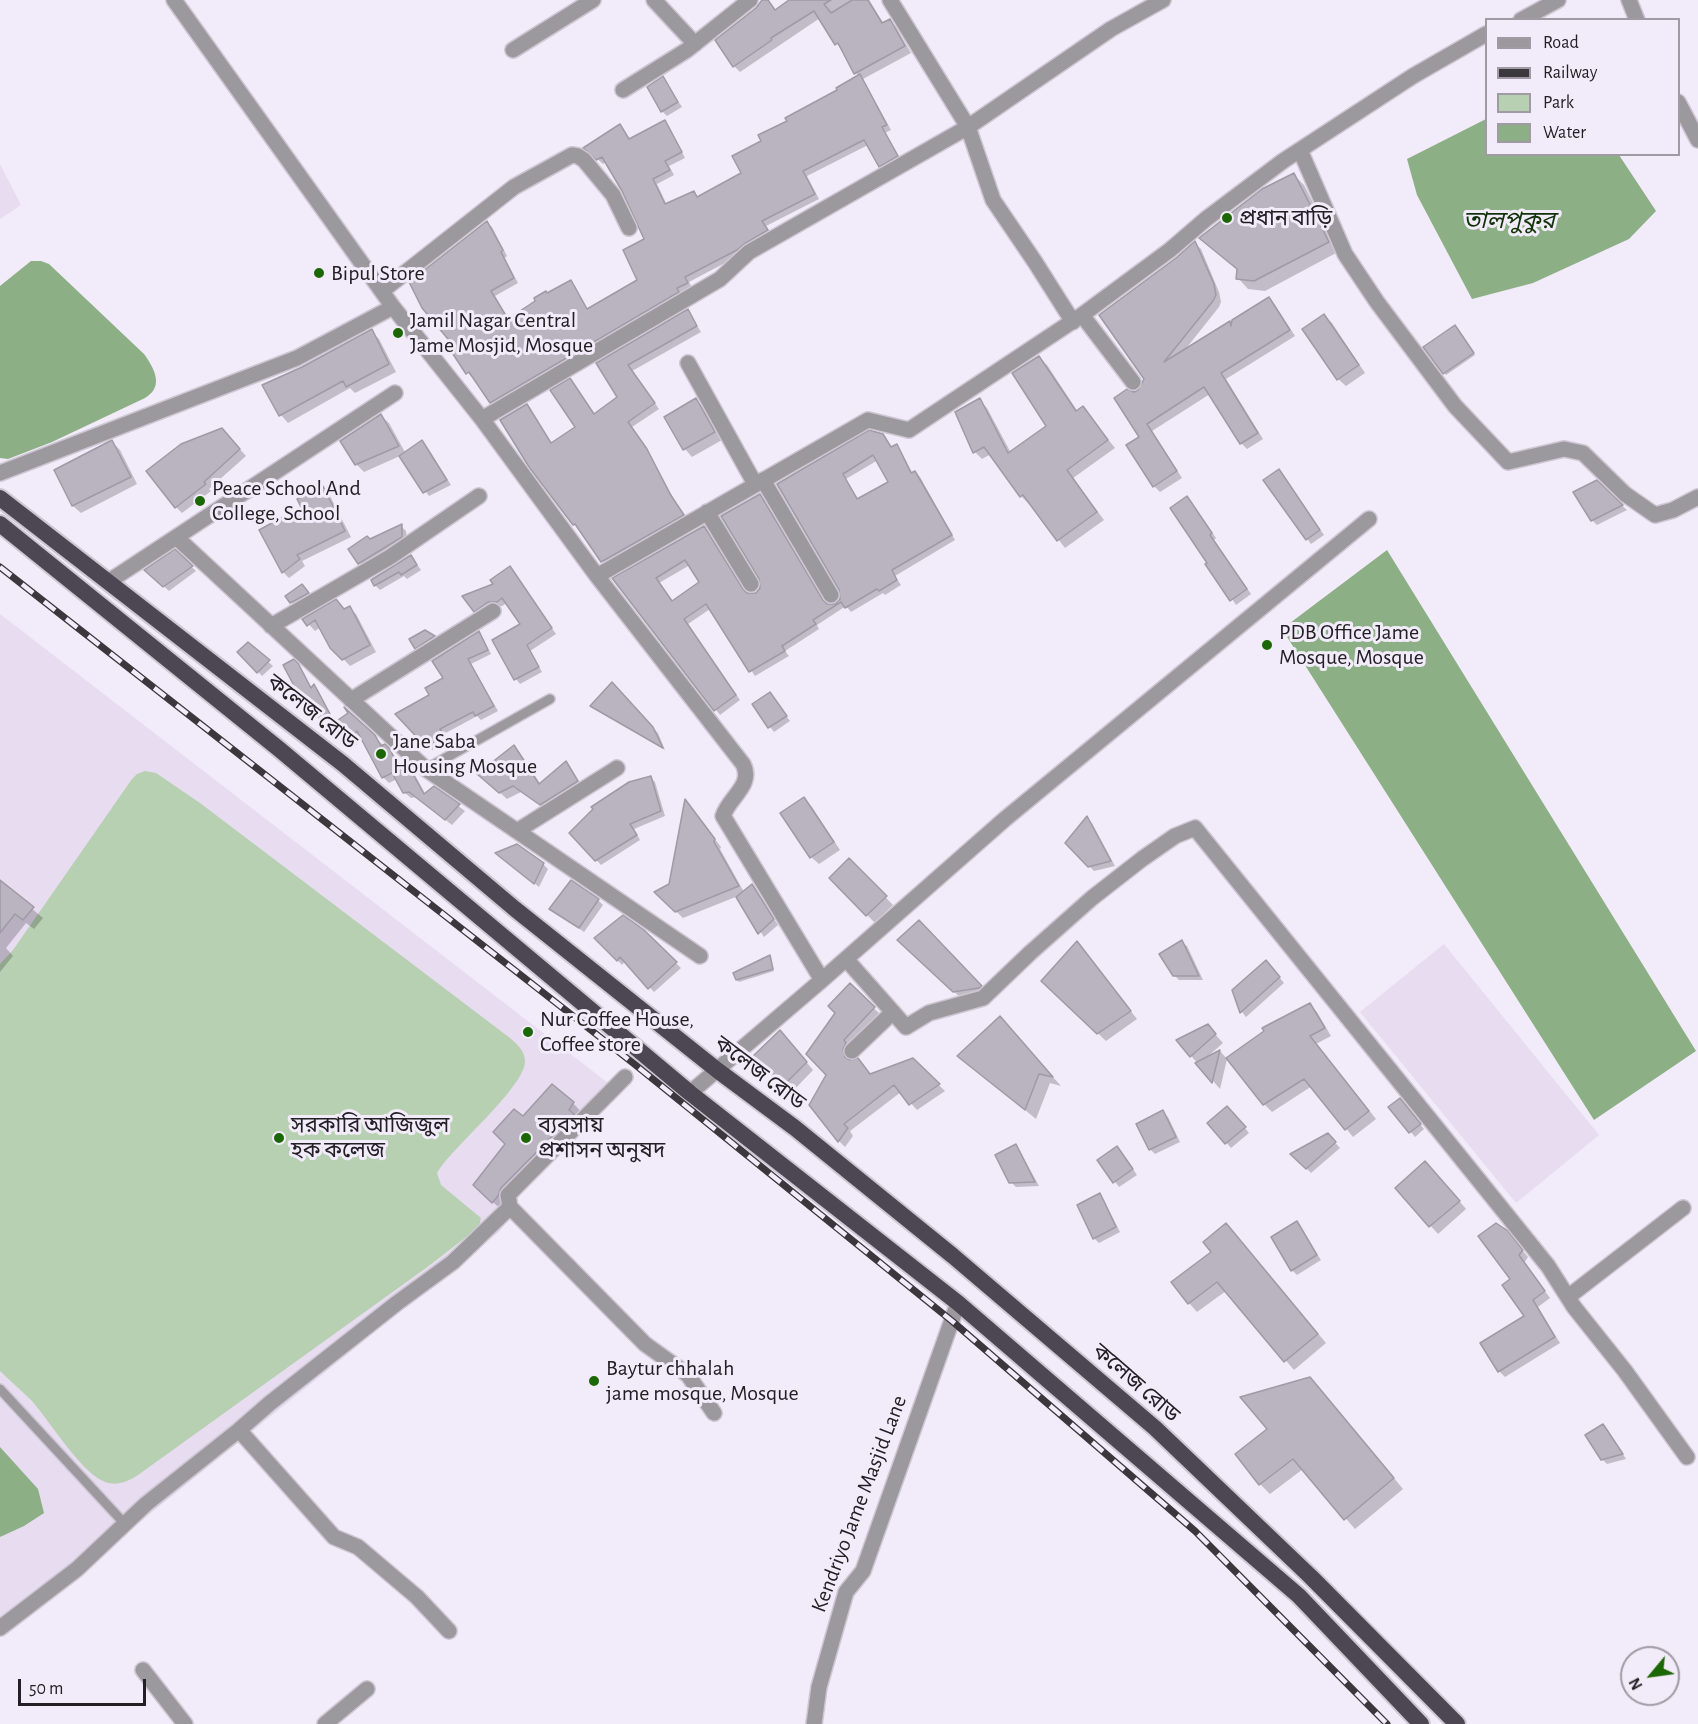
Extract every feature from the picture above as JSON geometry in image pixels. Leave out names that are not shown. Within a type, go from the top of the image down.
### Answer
[{"type":"highway","name":"কলেজ রোড","points":[[0,498],[343,764],[514,909],[717,1070],[795,1128],[944,1248],[1155,1428],[1311,1577],[1457,1724]]},
{"type":"highway","points":[[0,524],[279,748],[690,1093],[957,1303],[1299,1596],[1421,1724]]},
{"type":"street","points":[[174,0],[393,307],[482,419],[597,576],[747,770],[746,780],[723,816],[822,980]]},
{"type":"street","points":[[513,50],[593,0]]},
{"type":"street","points":[[654,0],[695,44]]},
{"type":"street","points":[[623,90],[695,44],[750,0]]},
{"type":"street","points":[[890,0],[968,127],[993,200],[1078,318],[1133,382]]},
{"type":"street","points":[[482,419],[720,279],[749,252],[968,127],[1111,29],[1163,0]]},
{"type":"street","points":[[1525,18],[1558,0]]},
{"type":"street","points":[[1629,0],[1636,18]]},
{"type":"street","points":[[597,576],[868,420],[909,430],[1078,318],[1170,250],[1242,191],[1300,150],[1413,76],[1485,35]]},
{"type":"street","points":[[1680,106],[1698,140]]},
{"type":"street","points":[[1300,150],[1345,254],[1377,302],[1455,406],[1508,462],[1564,449],[1583,453],[1625,494],[1655,515],[1673,510],[1698,497]]},
{"type":"street","points":[[382,291],[514,187],[572,155],[584,160],[613,195],[629,228]]},
{"type":"street","points":[[0,473],[297,358],[393,307]]},
{"type":"street","points":[[688,363],[759,482],[831,595]]},
{"type":"street","points":[[108,582],[395,393]]},
{"type":"street","points":[[271,626],[390,557],[479,496]]},
{"type":"street","points":[[707,512],[751,584]]},
{"type":"street","points":[[690,1093],[1005,819],[1369,519]]},
{"type":"street","points":[[176,537],[426,769],[700,956]]},
{"type":"street","points":[[351,700],[493,611]]},
{"type":"street","points":[[517,831],[617,768]]},
{"type":"street","points":[[846,959],[906,1027],[929,1013],[983,998],[1092,898],[1167,842],[1196,828],[1548,1266],[1568,1297],[1687,1457]]},
{"type":"street","points":[[852,1051],[893,1012]]},
{"type":"street","points":[[625,1077],[508,1195],[510,1208],[645,1344],[688,1375],[714,1413]]},
{"type":"street","points":[[0,1628],[77,1569],[124,1523],[339,1349],[453,1262],[510,1208]]},
{"type":"street","points":[[1568,1297],[1683,1208]]},
{"type":"street","name":"Kendriyo Jame Masjid Lane","points":[[814,1724],[819,1687],[846,1592],[863,1571],[957,1303]]},
{"type":"street","points":[[239,1430],[334,1537],[358,1548],[417,1597],[449,1631]]},
{"type":"street","points":[[143,1670],[185,1724]]},
{"type":"street","points":[[326,1724],[367,1689]]},
{"type":"lane","points":[[426,769],[550,699]]},
{"type":"lane","points":[[0,1389],[124,1523]]},
{"type":"shaded area","points":[[0,164],[21,205],[0,219]]},
{"type":"shaded area","name":"সরকারি আজিজুল হক কলেজ","points":[[0,614],[608,1083],[593,1105],[524,1171],[509,1217],[500,1231],[99,1555],[0,1621]]},
{"type":"shaded area","points":[[1444,944],[1599,1135],[1516,1203],[1360,1012]]},
{"type":"green space","name":"সরকারি আজিজুল হক কলেজ","points":[[145,771],[156,773],[200,803],[506,1035],[521,1049],[525,1060],[522,1071],[502,1101],[437,1173],[441,1185],[481,1218],[474,1231],[138,1475],[125,1482],[112,1484],[103,1481],[84,1467],[39,1409],[0,1371],[0,964],[13,950],[132,779]]},
{"type":"water","name":"তালপুকুর","points":[[1485,120],[1485,156],[1620,156],[1656,211],[1629,239],[1533,283],[1472,299],[1417,195],[1407,159]]},
{"type":"water","points":[[31,261],[49,264],[144,354],[154,372],[156,383],[151,394],[145,398],[52,442],[8,459],[0,458],[0,286]]},
{"type":"water","points":[[1387,550],[1696,1051],[1594,1120],[1282,629]]},
{"type":"water","points":[[0,1447],[38,1489],[44,1513],[24,1526],[0,1537]]},
{"type":"building","points":[[762,0],[768,0],[775,10],[789,0],[831,0],[824,4],[831,13],[852,0],[868,0],[882,23],[890,19],[905,46],[854,74],[838,43],[835,45],[814,11],[771,38],[772,40],[733,67],[715,40],[756,8]]},
{"type":"building","points":[[860,74],[887,125],[882,127],[898,156],[879,167],[864,140],[803,171],[815,194],[762,221],[768,230],[737,250],[685,277],[688,283],[677,288],[679,292],[490,403],[469,372],[466,374],[449,348],[453,345],[422,308],[409,282],[487,221],[503,250],[501,252],[514,278],[491,291],[508,319],[535,301],[534,298],[571,280],[587,309],[637,280],[623,250],[644,239],[622,191],[602,157],[596,160],[583,148],[620,124],[629,139],[665,120],[682,152],[665,161],[670,170],[653,179],[665,204],[694,191],[697,197],[741,173],[732,156],[761,141],[758,135],[787,121],[785,118],[837,90],[836,88]]},
{"type":"building","points":[[663,76],[678,102],[661,112],[647,87]]},
{"type":"building","points":[[1294,173],[1329,242],[1254,281],[1236,279],[1237,269],[1199,238],[1262,189]]},
{"type":"building","points":[[1195,241],[1214,284],[1216,295],[1164,362],[1230,321],[1231,326],[1232,320],[1269,297],[1290,330],[1221,373],[1258,433],[1240,444],[1204,387],[1147,424],[1177,471],[1153,487],[1126,445],[1139,437],[1114,398],[1127,389],[1134,392],[1138,390],[1144,379],[1099,315],[1176,258]]},
{"type":"building","points":[[688,309],[697,326],[628,365],[655,403],[628,422],[647,449],[670,494],[684,515],[601,562],[575,524],[573,525],[529,467],[500,420],[527,404],[551,443],[575,427],[550,390],[570,378],[594,414],[617,397],[596,363]]},
{"type":"building","points":[[1324,314],[1359,365],[1337,380],[1302,329]]},
{"type":"building","points":[[1455,325],[1474,353],[1443,374],[1423,347]]},
{"type":"building","points":[[372,329],[389,364],[346,387],[343,381],[279,416],[262,385],[302,367]]},
{"type":"building","points":[[1039,356],[1076,411],[1083,406],[1108,440],[1067,470],[1097,512],[1057,541],[1023,495],[1020,497],[984,447],[973,453],[955,412],[980,398],[1008,453],[1046,426],[1012,373]]},
{"type":"building","points":[[696,398],[715,432],[683,450],[664,417]]},
{"type":"building","points":[[381,414],[399,446],[355,465],[340,441]]},
{"type":"building","points":[[222,428],[240,449],[204,482],[206,484],[175,508],[146,471],[181,444]]},
{"type":"building","points":[[869,430],[883,434],[891,447],[897,444],[911,473],[915,471],[952,535],[892,570],[897,580],[845,608],[841,602],[813,620],[816,624],[782,646],[785,651],[749,672],[706,604],[684,619],[736,695],[714,711],[612,578],[704,526],[743,589],[747,593],[756,593],[760,588],[759,579],[721,516],[760,494],[823,600],[827,604],[835,604],[840,599],[839,590],[777,484]],"holes":[[[873,455],[888,482],[857,499],[843,474]],[[685,560],[699,582],[672,601],[656,578]]]},
{"type":"building","points":[[112,440],[131,477],[72,506],[54,470]]},
{"type":"building","points":[[422,440],[447,480],[423,493],[399,456]]},
{"type":"building","points":[[1279,469],[1320,530],[1306,540],[1263,480]]},
{"type":"building","points":[[1597,480],[1623,505],[1591,521],[1573,492]]},
{"type":"building","points":[[323,486],[345,531],[297,555],[300,559],[282,573],[259,530],[301,507],[297,499]]},
{"type":"building","points":[[1187,496],[1212,533],[1210,535],[1247,589],[1230,601],[1170,508]]},
{"type":"building","points":[[402,524],[402,537],[358,564],[348,549],[367,536],[370,539]]},
{"type":"building","points":[[175,549],[193,566],[163,587],[144,570]]},
{"type":"building","points":[[411,555],[417,565],[401,575],[399,572],[374,586],[371,580]]},
{"type":"building","points":[[510,566],[552,628],[527,645],[539,667],[514,680],[492,640],[520,624],[502,598],[497,602],[488,602],[474,612],[462,596],[493,584],[490,580]]},
{"type":"building","points":[[302,584],[309,593],[290,603],[285,596]]},
{"type":"building","points":[[336,599],[344,609],[350,606],[370,645],[342,660],[330,648],[315,620],[307,626],[302,619]]},
{"type":"building","points":[[425,630],[435,636],[415,649],[409,639]]},
{"type":"building","points":[[479,631],[488,650],[468,659],[494,706],[475,716],[473,712],[440,729],[445,736],[426,747],[395,714],[429,695],[425,688],[443,678],[432,661]]},
{"type":"building","points":[[248,642],[270,660],[257,673],[237,652]]},
{"type":"building","points":[[294,659],[311,688],[314,684],[330,714],[314,716],[298,698],[300,697],[283,665]]},
{"type":"building","points":[[612,682],[653,727],[663,748],[590,706]]},
{"type":"building","points":[[770,692],[787,716],[768,728],[752,704]]},
{"type":"building","points":[[344,707],[375,735],[381,746],[385,744],[390,749],[398,766],[405,763],[409,767],[424,794],[434,786],[460,804],[445,820],[409,792],[403,793],[392,773],[382,778],[357,731],[348,741],[331,725],[348,713]]},
{"type":"building","points":[[514,745],[539,784],[566,761],[578,781],[540,805],[513,786],[499,793],[477,774]]},
{"type":"building","points":[[651,776],[661,811],[630,824],[637,835],[595,861],[569,833],[593,809],[591,807],[629,782]]},
{"type":"building","points":[[804,797],[834,842],[810,858],[780,813]]},
{"type":"building","points":[[685,799],[715,839],[714,842],[739,886],[675,912],[654,892],[669,884]]},
{"type":"building","points":[[1087,816],[1111,861],[1088,867],[1065,843]]},
{"type":"building","points":[[517,844],[544,863],[534,884],[495,853]]},
{"type":"building","points":[[849,858],[887,896],[866,916],[829,878]]},
{"type":"building","points":[[0,880],[34,907],[23,920],[15,914],[0,933]]},
{"type":"building","points":[[571,880],[599,899],[579,928],[549,909]]},
{"type":"building","points":[[752,884],[774,919],[758,934],[736,897]]},
{"type":"building","points":[[623,915],[644,930],[677,962],[648,989],[620,957],[617,961],[594,938]]},
{"type":"building","points":[[919,920],[982,986],[953,992],[897,940]]},
{"type":"building","points":[[1182,940],[1199,976],[1173,976],[1159,954]]},
{"type":"building","points":[[1077,941],[1131,1011],[1097,1034],[1041,981]]},
{"type":"building","points":[[770,955],[773,969],[736,980],[733,973]]},
{"type":"building","points":[[1266,960],[1280,977],[1240,1013],[1232,990]]},
{"type":"building","points":[[850,983],[875,1007],[844,1040],[846,1043],[843,1049],[845,1057],[850,1060],[858,1058],[870,1074],[913,1058],[940,1084],[909,1105],[894,1085],[844,1124],[848,1128],[838,1142],[809,1105],[826,1075],[806,1054],[835,1013],[828,1006]]},
{"type":"building","points":[[1310,1003],[1325,1028],[1310,1036],[1369,1111],[1345,1130],[1304,1079],[1263,1105],[1226,1058],[1264,1031],[1262,1028]]},
{"type":"building","points":[[1000,1016],[1053,1077],[1039,1074],[1025,1110],[957,1056]]},
{"type":"building","points":[[1208,1024],[1216,1034],[1190,1057],[1176,1040]]},
{"type":"building","points":[[780,1030],[807,1062],[784,1085],[751,1058]]},
{"type":"building","points":[[1220,1050],[1212,1083],[1195,1063]]},
{"type":"building","name":"ব্যবসায় প্রশাসন অনুষদ","points":[[552,1084],[574,1102],[569,1110],[574,1114],[501,1188],[492,1203],[473,1185],[505,1144],[493,1132],[514,1109],[523,1116]]},
{"type":"building","points":[[1400,1098],[1421,1124],[1409,1133],[1388,1107]]},
{"type":"building","points":[[1227,1106],[1246,1127],[1225,1144],[1207,1123]]},
{"type":"building","points":[[1163,1110],[1176,1137],[1149,1150],[1136,1124]]},
{"type":"building","points":[[1328,1133],[1336,1142],[1306,1169],[1290,1154]]},
{"type":"building","points":[[1016,1144],[1035,1182],[1009,1183],[995,1155]]},
{"type":"building","points":[[1117,1146],[1133,1169],[1113,1183],[1097,1160]]},
{"type":"building","points":[[1425,1161],[1460,1201],[1429,1227],[1395,1188]]},
{"type":"building","points":[[1100,1193],[1116,1227],[1093,1239],[1077,1205]]},
{"type":"building","points":[[1297,1221],[1317,1255],[1291,1271],[1271,1237]]},
{"type":"building","points":[[1226,1223],[1318,1334],[1284,1362],[1217,1282],[1188,1304],[1171,1282],[1211,1252],[1203,1242]]},
{"type":"building","points":[[1496,1223],[1508,1231],[1523,1250],[1519,1255],[1545,1291],[1533,1300],[1555,1337],[1498,1372],[1480,1343],[1524,1316],[1502,1285],[1510,1279],[1478,1236]]},
{"type":"building","points":[[1310,1377],[1394,1478],[1344,1520],[1293,1459],[1259,1485],[1235,1454],[1267,1429],[1240,1397]]},
{"type":"building","points":[[1603,1424],[1623,1454],[1601,1460],[1585,1435]]},
{"type":"railway","points":[[0,567],[633,1063],[952,1321],[1195,1531],[1387,1724]]},
{"type":"place","name":"প্রধান বাড়ি","points":[[1227,218]]},
{"type":"place","name":"Bipul Store","points":[[319,273]]},
{"type":"place","name":"Jamil Nagar Central Jame Mosjid, Mosque","points":[[398,333]]},
{"type":"place","name":"Peace School And College, School","points":[[200,501]]},
{"type":"place","name":"PDB Office Jame Mosque, Mosque","points":[[1267,645]]},
{"type":"place","name":"Jane Saba Housing Mosque","points":[[381,754]]},
{"type":"place","name":"Nur Coffee House, Coffee store","points":[[528,1032]]},
{"type":"place","name":"সরকারি আজিজুল হক কলেজ","points":[[279,1138]]},
{"type":"place","name":"ব্যবসায় প্রশাসন অনুষদ","points":[[526,1138]]},
{"type":"place","name":"Baytur chhalah jame mosque, Mosque","points":[[594,1381]]}]
